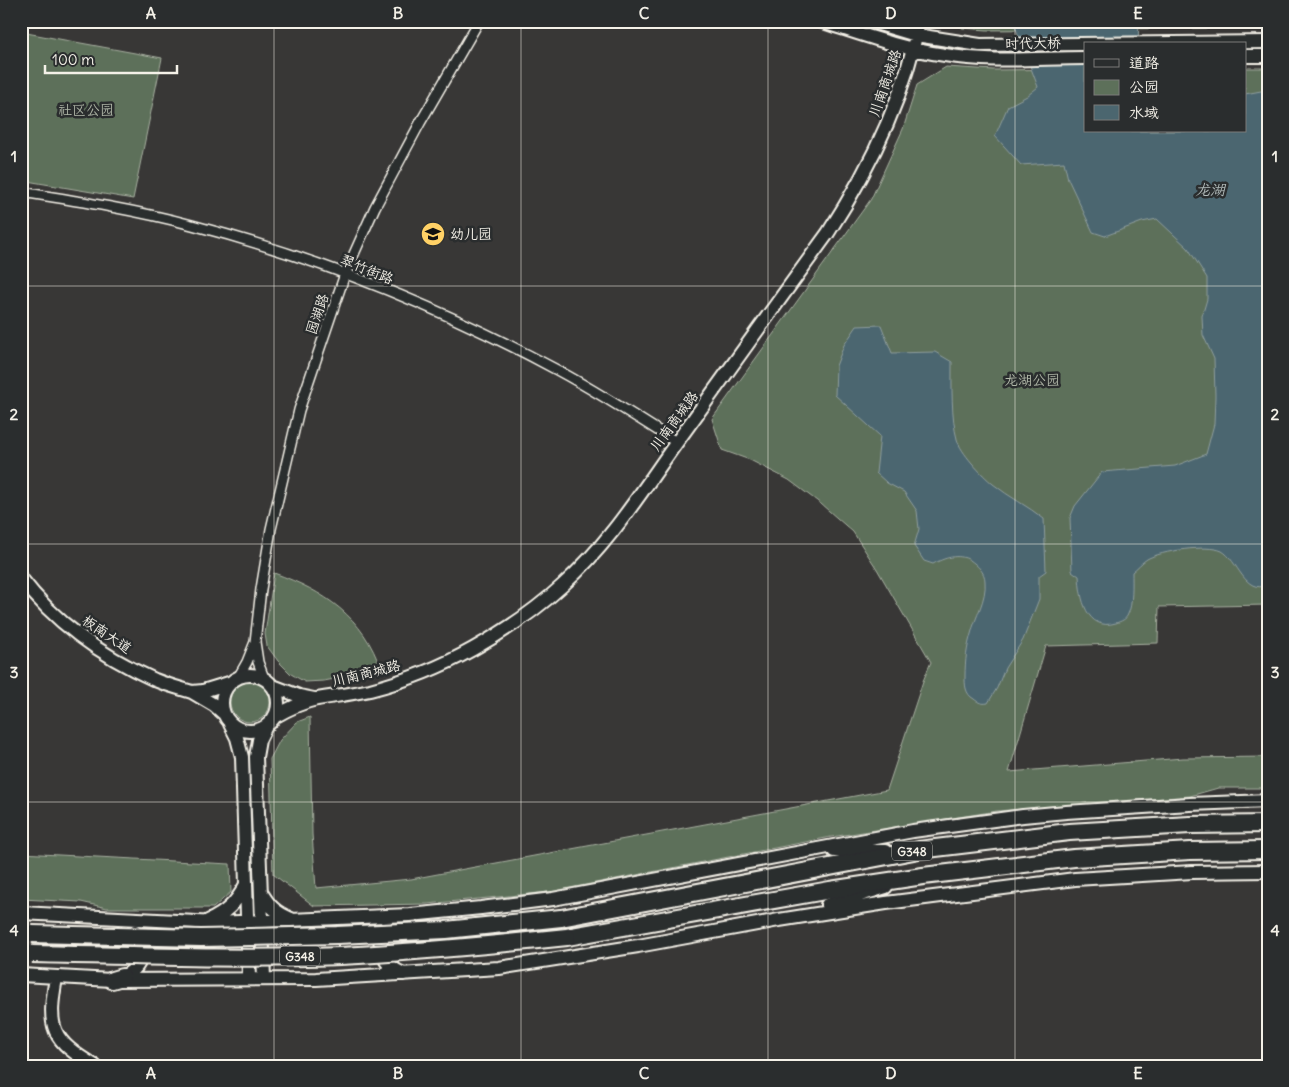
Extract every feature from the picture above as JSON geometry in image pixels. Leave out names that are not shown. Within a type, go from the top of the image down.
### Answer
[{"type":"highway","name":"G348","points":[[27,933],[201,938],[446,930],[561,918],[919,850],[1069,832],[1190,824],[1268,824]]},
{"type":"highway","name":"G348","points":[[27,954],[202,957],[338,956],[450,949],[567,937],[820,892],[923,876],[1074,858],[1190,851],[1268,850]]},
{"type":"street","name":"园湖路","points":[[255,642],[271,529],[299,410],[345,274],[375,207],[420,123],[479,21]]},
{"type":"street","name":"时代大桥","points":[[820,21],[912,49],[946,56],[981,59],[1084,58]]},
{"type":"street","name":"时代大桥","points":[[870,21],[916,35],[980,45],[1084,44]]},
{"type":"street","name":"川南商城路","points":[[316,699],[370,690],[407,679],[440,666],[472,649],[534,610],[590,558],[640,494],[828,232],[854,192],[874,154],[898,98],[919,21]]},
{"type":"street","name":"时代大桥","points":[[1246,42],[1268,42]]},
{"type":"street","points":[[1246,56],[1268,56]]},
{"type":"street","name":"翠竹街路","points":[[21,192],[125,210],[192,225],[288,254],[345,274],[433,310],[548,365],[616,404],[676,442]]},
{"type":"street","name":"板南大道","points":[[21,578],[55,615],[82,638],[123,664],[156,680],[192,692],[209,702],[227,718]]},
{"type":"street","points":[[249,979],[242,758],[237,738],[221,700],[225,688],[234,680],[247,662],[255,642]]},
{"type":"street","points":[[255,642],[258,662],[278,698],[277,711],[260,740],[256,757],[264,979]]},
{"type":"street","points":[[192,692],[203,691],[252,674],[299,696],[316,699]]},
{"type":"street","points":[[227,718],[242,730],[260,729],[298,705],[316,699]]},
{"type":"street","points":[[414,974],[404,974],[395,970],[387,964],[382,956],[381,936],[385,928],[392,921],[401,916],[554,899],[913,831],[1023,816],[1171,805],[1268,802]]},
{"type":"street","points":[[798,852],[919,850]]},
{"type":"street","points":[[21,975],[56,978],[117,979],[316,979],[499,968],[886,903],[1075,879],[1192,872],[1268,871]]},
{"type":"street","points":[[779,920],[923,876]]},
{"type":"street","points":[[205,923],[220,916],[230,908],[239,899],[246,884]]},
{"type":"street","points":[[260,890],[270,907],[278,914],[294,920]]},
{"type":"street","points":[[21,913],[205,923],[410,915]]},
{"type":"street","points":[[116,919],[134,929],[140,937],[142,947],[142,957],[138,966],[131,973],[117,979]]},
{"type":"street","points":[[56,978],[52,1004],[52,1023],[61,1041],[95,1066]]},
{"type":"green space","points":[[957,21],[1221,21],[1221,28],[987,30],[962,28]]},
{"type":"green space","name":"社区公园","points":[[21,32],[162,58],[133,199],[21,180]]},
{"type":"green space","name":"龙湖公园","points":[[946,67],[994,70],[1084,69],[1084,132],[1246,132],[1246,68],[1268,68],[1268,605],[1159,607],[1158,643],[1046,646],[1009,772],[1183,758],[1268,757],[1268,788],[1218,788],[1190,796],[997,811],[831,837],[549,892],[427,904],[314,906],[273,874],[270,759],[280,740],[297,722],[310,717],[312,834],[316,888],[411,879],[887,790],[931,662],[877,569],[853,532],[821,504],[789,480],[750,460],[722,450],[712,419],[871,199],[903,129],[917,85]]},
{"type":"green space","points":[[274,573],[309,588],[340,608],[364,635],[374,651],[381,670],[324,681],[305,682],[291,674],[267,646],[265,634]]},
{"type":"green space","points":[[254,682],[261,685],[267,691],[270,702],[269,710],[261,719],[254,722],[246,722],[239,719],[231,710],[230,698],[233,691],[242,683]]},
{"type":"green space","points":[[21,853],[230,864],[231,892],[213,908],[107,908],[81,902],[21,899]]},
{"type":"water","name":"龙湖","points":[[1019,21],[1139,21],[1138,42],[1084,42],[1084,132],[1246,132],[1246,94],[1268,91],[1268,585],[1260,587],[1247,581],[1228,555],[1222,551],[1206,548],[1184,549],[1154,556],[1145,560],[1132,572],[1131,605],[1127,616],[1123,620],[1106,624],[1098,622],[1091,618],[1087,611],[1083,602],[1079,576],[1072,571],[1070,518],[1075,506],[1102,472],[1175,466],[1206,454],[1214,424],[1215,396],[1214,359],[1203,335],[1202,316],[1207,299],[1207,278],[1188,248],[1157,219],[1142,222],[1105,236],[1093,232],[1068,179],[1064,162],[1021,165],[995,136],[1008,106],[1027,96],[1038,87],[1015,26]]},
{"type":"water","points":[[881,325],[892,353],[935,352],[952,362],[954,421],[957,439],[962,450],[993,484],[1044,519],[1046,571],[1039,576],[1039,599],[1023,640],[1005,668],[997,688],[988,703],[981,703],[969,695],[965,679],[968,644],[984,594],[984,575],[973,562],[961,557],[946,558],[933,564],[924,561],[914,546],[919,529],[917,511],[904,492],[887,483],[876,473],[880,436],[835,395],[836,366],[844,345],[857,326]]},
{"type":"place","name":"幼儿园","points":[[433,234]]}]
